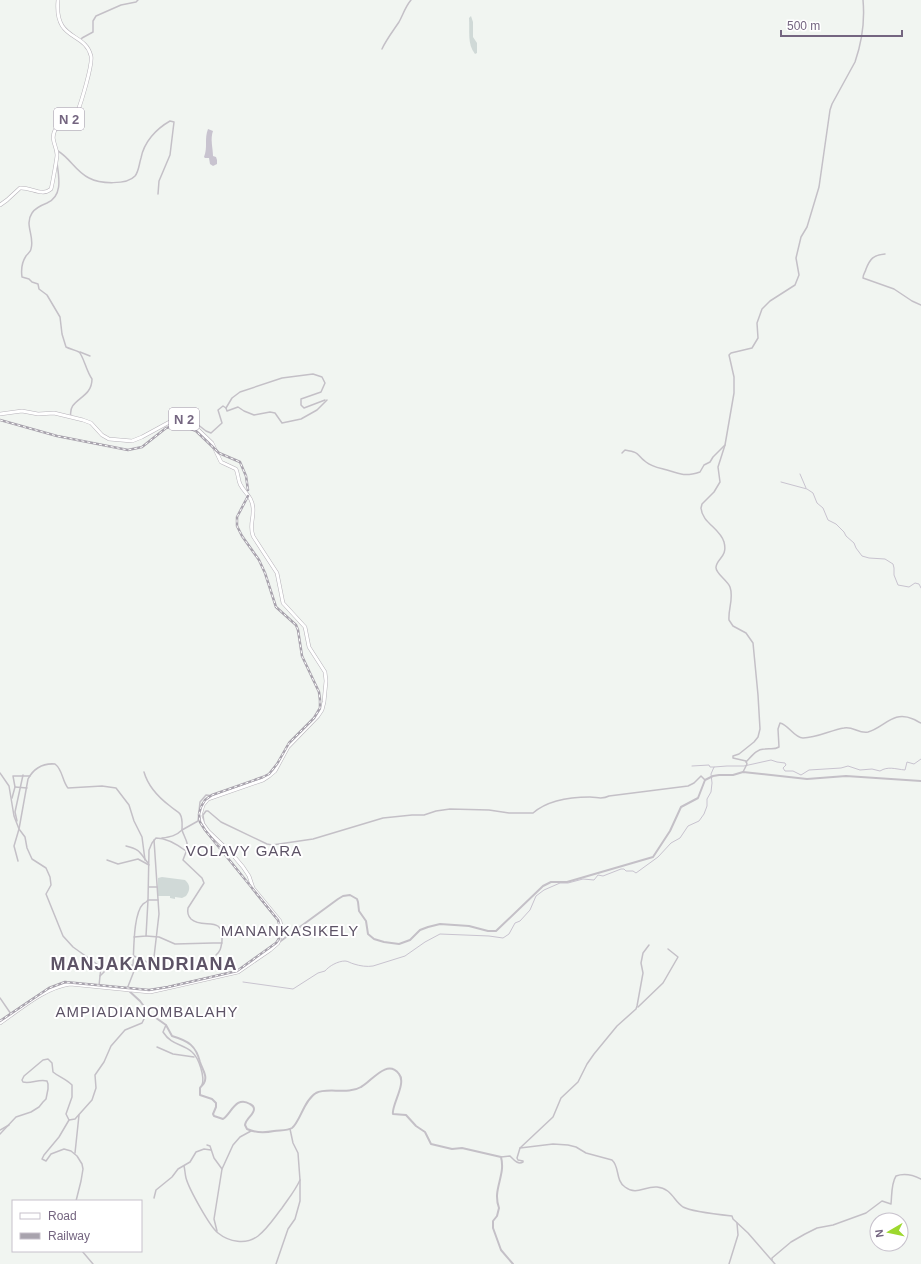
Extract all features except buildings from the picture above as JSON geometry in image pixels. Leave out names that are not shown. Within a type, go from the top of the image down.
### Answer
[{"type":"main road","name":"N 2","points":[[0,205],[20,188],[27,188],[42,192],[50,190],[57,155],[53,140],[54,132],[57,126],[77,113],[90,68],[90,54],[85,46],[69,34],[61,25],[58,16],[58,0]]},
{"type":"main road","name":"N 2","points":[[0,414],[22,411],[38,414],[54,413],[91,424],[102,435],[109,439],[132,441],[175,419],[184,419],[189,421],[212,443],[221,462],[236,469],[240,484],[252,501],[254,510],[250,530],[277,573],[283,603],[305,627],[309,647],[325,672],[326,681],[324,702],[322,710],[288,747],[275,771],[270,776],[263,780],[208,799],[201,809],[200,816],[203,824]]},
{"type":"main road","points":[[0,1023],[42,994],[58,986],[70,984],[150,992],[231,975],[238,972],[278,943],[282,931],[280,921],[253,888],[250,876],[244,867],[208,831],[203,824]]},
{"type":"street","points":[[80,42],[82,38],[93,32],[93,21],[96,16],[138,0]]},
{"type":"street","points":[[382,49],[411,0]]},
{"type":"street","points":[[743,772],[746,769],[746,760],[733,758],[733,756],[739,754],[754,742],[759,734],[755,652],[753,643],[746,633],[733,626],[729,620],[731,592],[726,580],[718,574],[716,569],[716,566],[724,554],[725,544],[716,529],[704,516],[700,508],[714,492],[720,482],[718,468],[725,445],[734,385],[730,355],[731,353],[752,348],[758,338],[757,323],[762,309],[770,301],[795,285],[799,275],[796,258],[801,237],[807,227],[819,187],[830,110],[855,62],[863,34],[863,0]]},
{"type":"street","points":[[56,150],[65,155],[78,171],[89,178],[103,183],[129,181],[136,175],[141,156],[154,132],[170,121],[174,122],[170,155],[159,181],[158,194]]},
{"type":"street","points":[[57,155],[59,191],[54,200],[41,205],[32,213],[28,226],[32,239],[31,250],[26,257],[21,271],[22,277],[38,284],[39,289],[47,295],[60,317],[62,334],[66,347],[90,356]]},
{"type":"street","points":[[885,254],[880,254],[870,260],[863,275],[864,278],[894,289],[912,302],[921,305]]},
{"type":"street","points":[[71,417],[70,413],[72,406],[90,391],[92,387],[92,379],[81,355],[78,352]]},
{"type":"street","points":[[189,421],[192,420],[211,433],[222,423],[218,410],[223,406],[227,411],[238,407],[254,415],[272,412],[276,413],[282,423],[300,419],[317,410],[327,400],[304,408],[301,403],[301,399],[321,392],[325,383],[322,377],[313,374],[282,378],[240,392],[232,398],[226,408]]},
{"type":"street","points":[[622,453],[625,450],[638,453],[645,462],[660,468],[677,474],[691,474],[700,472],[704,465],[710,462],[725,445]]},
{"type":"street","points":[[746,763],[755,753],[760,750],[765,748],[779,748],[778,729],[780,723],[784,724],[799,738],[818,736],[851,727],[857,731],[867,732],[893,717],[904,716],[921,723]]},
{"type":"street","points":[[18,861],[14,846],[28,788],[28,779],[32,772],[44,764],[55,764],[62,772],[68,788],[102,786],[116,788],[129,805],[134,821],[142,837],[145,860]]},
{"type":"street","points":[[0,772],[9,786],[14,816],[19,829],[26,840],[27,848],[32,859],[48,871],[51,885],[46,894],[63,936],[73,947],[101,967],[100,987]]},
{"type":"street","points":[[144,772],[153,791],[180,815],[182,830],[188,848],[183,860],[202,878],[204,883],[188,908],[188,917],[194,922],[214,924],[218,926],[222,934],[222,943],[221,950],[216,955]]},
{"type":"street","points":[[278,943],[338,899],[343,896],[350,895],[357,899],[359,911],[366,921],[368,934],[374,939],[384,942],[399,944],[410,940],[420,930],[440,924],[469,926],[488,931],[496,931],[547,883],[566,882],[653,856],[670,831],[681,807],[698,798],[705,780],[712,776],[733,775],[743,772],[807,779],[846,776],[921,781]]},
{"type":"street","points":[[17,823],[17,803],[24,775]]},
{"type":"street","points":[[12,800],[15,787],[13,776],[30,776]]},
{"type":"street","points":[[203,824],[203,815],[208,811],[221,822],[272,845],[313,839],[383,818],[424,815],[450,809],[478,809],[510,813],[532,813],[547,804],[572,798],[604,798],[609,796],[688,786],[694,783],[701,776],[705,780]]},
{"type":"street","points":[[15,787],[28,788]]},
{"type":"street","points":[[146,936],[150,846],[154,840],[174,836],[198,821],[201,800],[206,794],[215,796]]},
{"type":"street","points":[[17,803],[24,802]]},
{"type":"street","points":[[160,838],[175,844],[186,851]]},
{"type":"street","points":[[133,956],[147,962],[153,960],[159,914],[154,840]]},
{"type":"street","points":[[126,846],[139,851],[149,865]]},
{"type":"street","points":[[106,860],[118,864],[138,859],[149,865]]},
{"type":"street","points":[[149,887],[158,887]]},
{"type":"street","points":[[158,900],[148,900],[143,904],[139,914],[134,937],[134,971],[127,989],[148,1011],[166,1025],[172,1036],[187,1041],[198,1053],[200,1064],[205,1073],[204,1084],[200,1088],[200,1095],[212,1099],[216,1103],[217,1105],[213,1114],[214,1116],[222,1120],[226,1118],[235,1104],[242,1102],[248,1103],[252,1105],[254,1109],[253,1113],[247,1118],[245,1125],[247,1129],[263,1134],[290,1129],[293,1127],[315,1093],[320,1091],[341,1091],[361,1088],[388,1068],[394,1069],[401,1076],[399,1094],[392,1109],[393,1114],[406,1115],[416,1126],[425,1132],[431,1144],[452,1149],[462,1148],[501,1157],[510,1156],[516,1162],[522,1163],[523,1161],[517,1158],[520,1148],[553,1117],[561,1098],[578,1082],[587,1064],[617,1026],[663,983],[678,957],[668,949]]},
{"type":"street","points":[[134,937],[157,937],[175,944],[222,943]]},
{"type":"street","points":[[636,1009],[643,973],[641,963],[643,953],[649,945]]},
{"type":"street","points":[[100,976],[109,967],[133,965]]},
{"type":"street","points":[[0,998],[11,1015]]},
{"type":"street","points":[[69,1120],[75,1119],[92,1100],[96,1088],[96,1076],[111,1046],[125,1030],[142,1023],[148,1011]]},
{"type":"street","points":[[166,1025],[163,1032],[168,1039],[191,1052],[197,1060],[202,1071],[202,1085]]},
{"type":"street","points":[[157,1047],[173,1054],[194,1057],[197,1060]]},
{"type":"street","points":[[0,1134],[16,1118],[23,1116],[39,1107],[46,1099],[47,1081],[38,1080],[27,1083],[23,1082],[22,1080],[24,1076],[42,1060],[48,1059],[52,1063],[53,1072],[67,1079],[72,1084],[72,1097],[66,1111],[69,1120]]},
{"type":"street","points":[[75,1153],[79,1115]]},
{"type":"street","points":[[69,1120],[59,1137],[44,1154],[42,1159],[46,1161],[51,1154],[64,1149],[68,1149],[75,1153],[82,1164],[83,1169],[76,1200]]},
{"type":"street","points":[[0,1130],[11,1124]]},
{"type":"street","points":[[276,1264],[288,1229],[295,1219],[300,1201],[298,1153],[293,1143],[290,1129]]},
{"type":"street","points":[[217,1233],[214,1219],[222,1169],[234,1145],[240,1137],[251,1131]]},
{"type":"street","points":[[520,1148],[553,1144],[568,1145],[576,1147],[586,1153],[614,1161],[619,1180],[623,1186],[628,1189],[635,1192],[657,1187],[672,1194],[684,1208],[732,1216],[733,1219],[775,1264]]},
{"type":"street","points":[[207,1145],[222,1169]]},
{"type":"street","points":[[154,1198],[156,1190],[172,1177],[178,1169],[190,1162],[196,1152],[207,1148],[211,1150]]},
{"type":"street","points":[[501,1157],[502,1171],[496,1196],[496,1201],[499,1208],[497,1216],[493,1221],[493,1228],[501,1250],[513,1264]]},
{"type":"street","points":[[184,1166],[186,1178],[217,1233],[227,1239],[236,1241],[248,1240],[258,1236],[273,1221],[296,1189],[300,1180]]},
{"type":"street","points":[[772,1260],[772,1258],[791,1242],[811,1231],[866,1213],[882,1201],[890,1204],[890,1196],[896,1176],[900,1174],[921,1179]]},
{"type":"street","points":[[729,1264],[738,1235],[738,1223]]},
{"type":"street","points":[[83,1252],[93,1264]]},
{"type":"shaded area","points":[[471,16],[473,22],[473,37],[477,43],[477,53],[475,54],[472,50],[469,37],[469,18]]},
{"type":"shaded area","points":[[208,129],[213,131],[213,156],[216,157],[217,160],[217,164],[213,166],[210,164],[209,158],[204,157]]},
{"type":"shaded area","points":[[162,877],[185,880],[189,888],[186,896],[182,898],[175,897],[175,899],[170,898],[170,896],[158,896],[158,878]]},
{"type":"waterway","points":[[800,474],[806,488]]},
{"type":"waterway","points":[[781,482],[807,489],[813,493],[817,503],[823,508],[828,520],[836,524],[844,532],[846,536],[854,543],[862,556],[885,559],[893,564],[894,575],[898,585],[909,587],[915,583],[919,584],[921,588]]},
{"type":"waterway","points":[[243,982],[293,989],[318,973],[325,971],[331,966],[342,961],[361,966],[373,966],[405,956],[425,942],[440,934],[503,938],[509,934],[515,923],[520,921],[530,910],[536,896],[544,890],[560,883],[568,883],[583,879],[594,880],[598,875],[603,876],[621,869],[636,873],[658,857],[671,843],[680,838],[688,826],[699,821],[704,814],[707,806],[707,799],[711,792],[711,774],[714,767],[744,766],[771,760],[785,763],[786,765],[783,768],[785,771],[793,771],[801,775],[809,770],[841,768],[848,766],[860,770],[872,769],[880,771],[889,768],[905,770],[907,762],[914,764],[921,759]]},
{"type":"waterway","points":[[692,766],[709,765],[710,767],[714,767]]},
{"type":"railway","points":[[0,420],[57,436],[128,450],[142,447],[166,428],[176,426],[186,427],[196,431],[219,453],[240,462],[246,476],[248,490]]},
{"type":"railway","points":[[0,1021],[49,988],[65,982],[149,990],[168,987],[237,971],[276,943],[279,939],[281,931],[278,920],[205,830],[200,822],[199,814],[205,800],[212,795],[269,774],[277,764],[289,743],[314,718],[320,708],[319,692],[302,656],[296,625],[276,607],[265,573],[259,560],[242,536],[237,526],[237,517],[248,496]]},
{"type":"district","name":"VOLAVY GARA","points":[[244,850]]},
{"type":"district","name":"MANANKASIKELY","points":[[290,930]]},
{"type":"district","name":"MANJAKANDRIANA","points":[[144,964]]},
{"type":"district","name":"AMPIADIANOMBALAHY","points":[[147,1011]]}]
